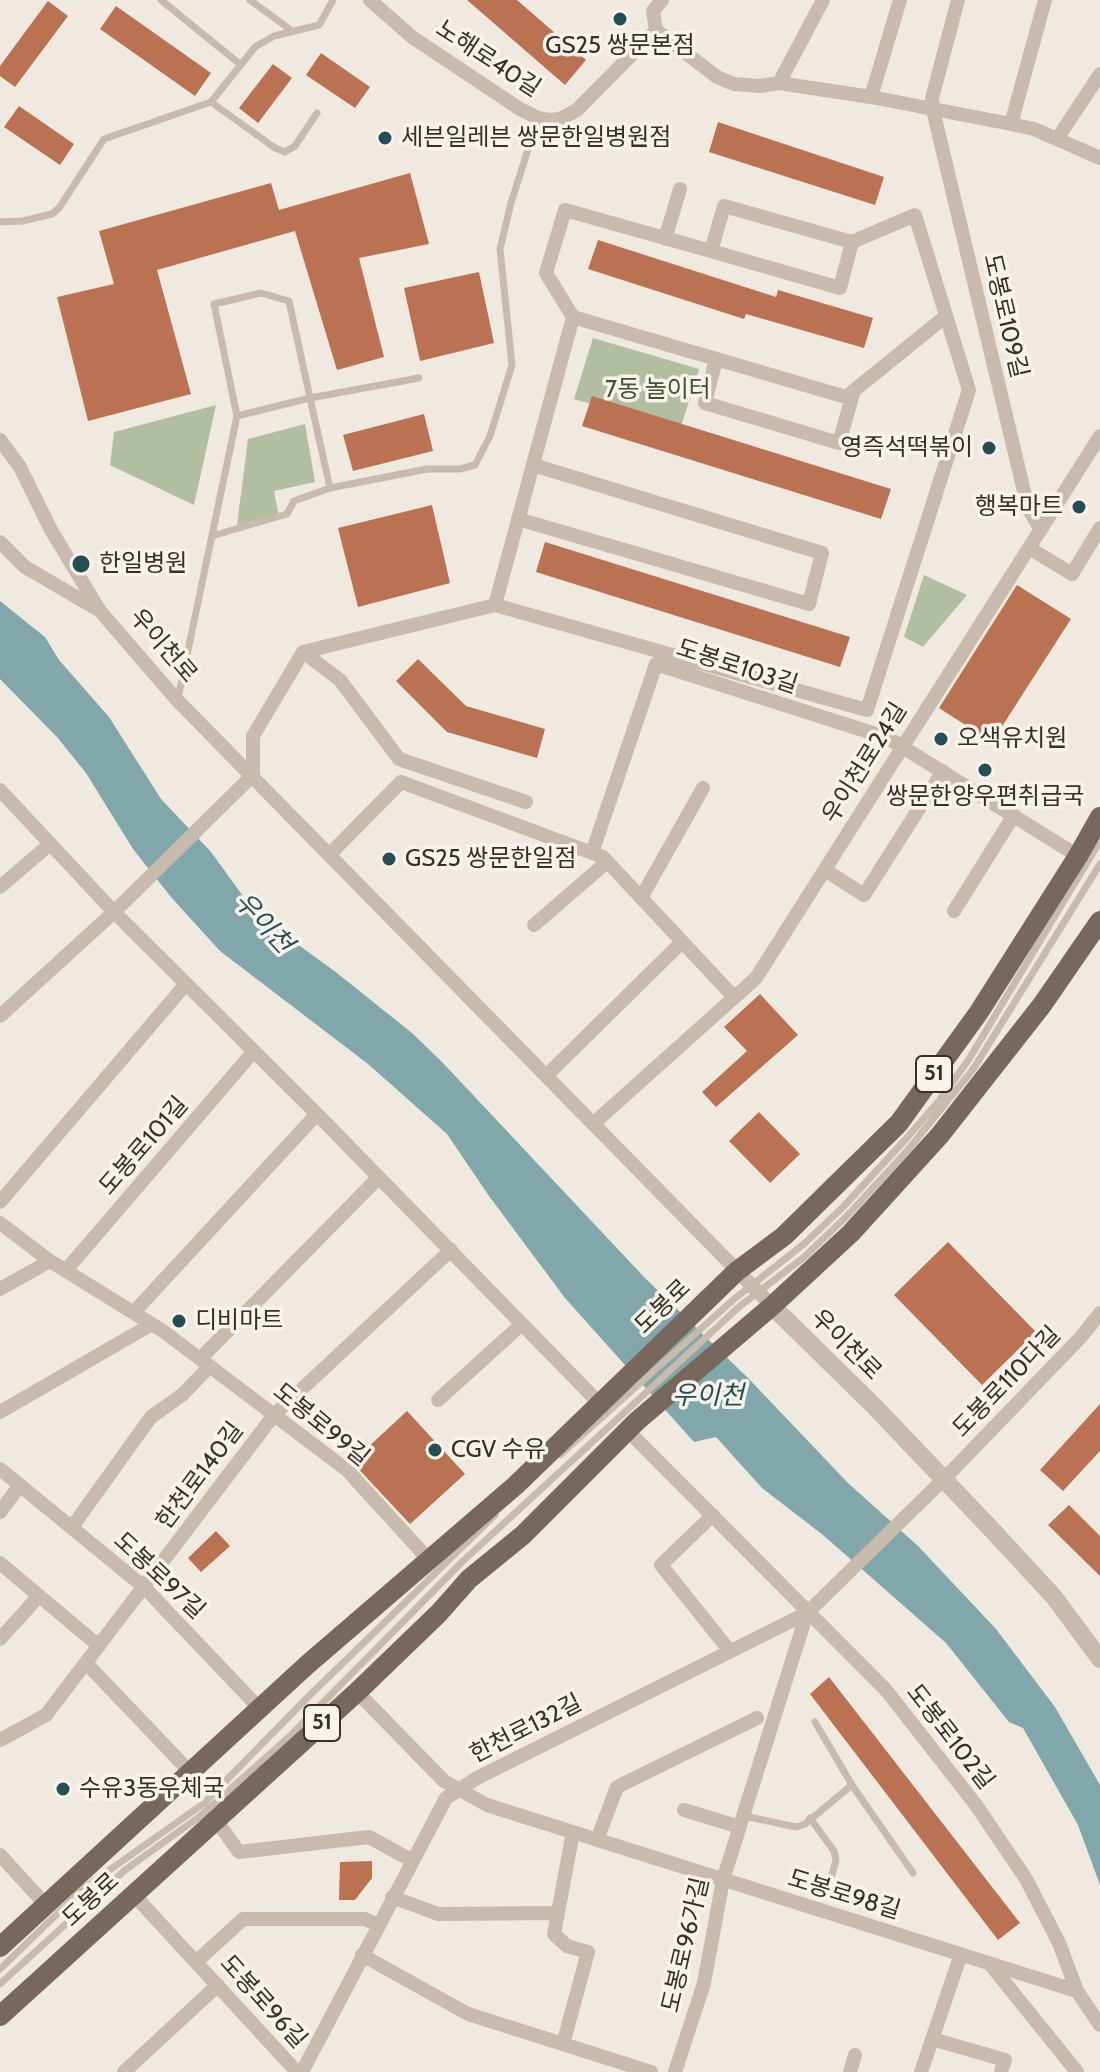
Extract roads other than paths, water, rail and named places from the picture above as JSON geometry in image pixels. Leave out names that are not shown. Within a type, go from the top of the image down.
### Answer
[{"type":"main road","name":"도봉로","points":[[0,2016],[357,1692],[439,1613],[469,1579],[523,1535],[630,1421],[747,1313],[755,1289],[784,1236],[899,1123],[979,1012],[1100,817]]},
{"type":"main road","name":"도봉로","points":[[0,1947],[260,1709],[516,1485],[726,1294],[755,1289],[851,1233],[920,1159],[1042,1005],[1100,921]]},
{"type":"street","name":"노해로40길","points":[[370,0],[412,37],[538,118],[560,119],[577,110],[656,30]]},
{"type":"street","points":[[641,0],[658,5],[656,30],[717,77],[734,84],[779,83],[1011,124],[1057,139],[1100,158]]},
{"type":"street","points":[[779,83],[823,0]]},
{"type":"street","points":[[871,97],[900,0]]},
{"type":"street","name":"도봉로109길","points":[[958,0],[932,98],[933,110],[1028,508],[1041,530]]},
{"type":"street","points":[[1011,124],[1045,0]]},
{"type":"street","points":[[1057,139],[1100,74]]},
{"type":"street","points":[[665,239],[680,189]]},
{"type":"street","points":[[0,1016],[114,912],[253,775],[253,736],[303,652],[495,605],[867,710],[969,390],[915,215],[852,242],[724,206],[711,251]]},
{"type":"street","points":[[852,242],[840,288],[565,210],[546,273],[573,317],[846,397],[946,316]]},
{"type":"street","points":[[495,605],[573,317]]},
{"type":"street","points":[[716,359],[705,403],[839,443],[854,390]]},
{"type":"street","name":"우이천로24길","points":[[594,1123],[756,978],[1100,436]]},
{"type":"street","name":"우이천로","points":[[0,440],[20,467],[51,530],[100,611],[177,700],[944,1479],[1054,1597],[1100,1659]]},
{"type":"street","points":[[518,519],[809,604],[822,553],[533,465]]},
{"type":"street","points":[[1029,548],[1072,574],[1100,528]]},
{"type":"street","points":[[0,542],[25,567],[100,611]]},
{"type":"street","points":[[303,652],[340,680],[399,759],[526,802]]},
{"type":"street","name":"도봉로103길","points":[[592,853],[656,664],[888,738],[1078,856]]},
{"type":"street","points":[[825,870],[864,895],[943,771]]},
{"type":"street","points":[[330,854],[401,782],[592,853],[607,862],[733,996]]},
{"type":"street","points":[[641,898],[703,788]]},
{"type":"street","points":[[0,790],[114,912],[522,1324],[610,1401]]},
{"type":"street","points":[[954,911],[1014,815]]},
{"type":"street","points":[[0,887],[50,844]]},
{"type":"street","points":[[534,925],[607,862]]},
{"type":"street","points":[[547,1075],[682,942]]},
{"type":"street","points":[[0,1202],[186,984]]},
{"type":"street","name":"도봉로101길","points":[[67,1269],[254,1051]]},
{"type":"street","points":[[134,1312],[317,1114]]},
{"type":"street","points":[[72,1527],[151,1417],[182,1395],[205,1362],[379,1177]]},
{"type":"street","name":"도봉로99길","points":[[0,1223],[50,1261],[152,1324],[347,1470],[430,1561]]},
{"type":"street","name":"한천로140길","points":[[0,1740],[46,1715],[274,1415],[451,1250]]},
{"type":"street","points":[[0,1289],[50,1261]]},
{"type":"street","name":"도봉로110다길","points":[[810,1609],[944,1479],[1081,1337],[1100,1313]]},
{"type":"street","points":[[0,1412],[152,1324]]},
{"type":"street","points":[[438,1400],[522,1324]]},
{"type":"street","name":"도봉로102길","points":[[630,1421],[713,1515],[810,1609],[886,1690],[976,1805],[1026,1879],[1059,1943],[1077,1991],[1100,2025]]},
{"type":"street","name":"도봉로97길","points":[[0,1469],[144,1587],[260,1709]]},
{"type":"street","points":[[0,1512],[20,1485]]},
{"type":"street","points":[[713,1515],[661,1565],[729,1650]]},
{"type":"street","points":[[0,1563],[99,1646]]},
{"type":"street","points":[[0,1639],[39,1596]]},
{"type":"street","name":"한천로132길","points":[[299,2072],[446,1798],[810,1609]]},
{"type":"street","name":"도봉로96가길","points":[[675,2072],[704,1983],[723,1880],[810,1609]]},
{"type":"street","points":[[86,1663],[191,1773]]},
{"type":"street","name":"도봉로98길","points":[[357,1692],[444,1781],[487,1805],[1077,1991]]},
{"type":"street","points":[[597,1840],[617,1787],[757,1718]]},
{"type":"street","points":[[684,1810],[742,1822]]},
{"type":"street","points":[[216,1820],[239,1852],[369,1837],[411,1860]]},
{"type":"street","points":[[563,2044],[588,1952],[567,1946],[554,1934],[573,1832]]},
{"type":"street","points":[[0,1855],[46,1905]]},
{"type":"street","name":"도봉로96길","points":[[134,1895],[299,2072]]},
{"type":"street","points":[[392,1897],[438,1914],[556,1913]]},
{"type":"street","name":"도봉로96길","points":[[196,1962],[243,1919],[365,1919],[378,1925]]},
{"type":"street","points":[[921,2072],[961,1954]]},
{"type":"street","points":[[362,1955],[468,2014],[651,2072]]},
{"type":"street","points":[[990,1963],[1077,2072]]},
{"type":"street","points":[[124,2072],[218,1985]]},
{"type":"street","points":[[932,2039],[1005,2060],[1001,2072]]},
{"type":"street","points":[[850,2072],[855,2055]]},
{"type":"lane","points":[[161,0],[241,65]]},
{"type":"lane","points":[[250,0],[292,31]]},
{"type":"lane","points":[[0,222],[52,214],[104,139],[211,102],[255,47],[274,36],[319,25],[333,0]]},
{"type":"lane","points":[[211,102],[285,152],[295,146],[317,113]]},
{"type":"lane","points":[[212,536],[287,514],[294,501],[330,488],[427,469],[460,469],[475,465],[504,395],[512,365],[500,249],[538,118]]},
{"type":"lane","points":[[177,700],[237,416],[214,304],[261,293],[289,301],[330,488]]},
{"type":"lane","points":[[237,416],[310,398],[419,378]]},
{"type":"lane","points":[[755,1289],[843,1207],[938,1102],[984,1036],[1100,841]]},
{"type":"lane","points":[[755,1289],[803,1258],[847,1216],[937,1116],[995,1037],[1100,864]]},
{"type":"lane","points":[[0,1969],[84,1888],[203,1804],[610,1401]]},
{"type":"lane","points":[[0,1984],[125,1870],[199,1817],[291,1735],[463,1561],[630,1421]]},
{"type":"lane","points":[[815,1722],[852,1785],[913,1873]]},
{"type":"lane","points":[[742,1822],[796,1827],[852,1785]]},
{"type":"lane","points":[[810,1818],[834,1851],[836,1860],[832,1875]]},
{"type":"water","name":"우이천","points":[[0,601],[45,637],[59,660],[109,717],[161,799],[211,852],[248,903],[274,927],[412,1033],[442,1062],[645,1278],[749,1379],[848,1483],[918,1546],[996,1629],[1055,1707],[1100,1785],[1100,1885],[1078,1825],[1023,1728],[1009,1722],[946,1643],[823,1535],[762,1488],[716,1437],[694,1442],[565,1298],[447,1134],[368,1064],[220,951],[171,897],[133,849],[86,773],[57,737],[0,679]]},
{"type":"place","name":"GS25 쌍문본점","points":[[620,19]]},
{"type":"place","name":"세븐일레븐 쌍문한일병원점","points":[[385,138]]},
{"type":"place","name":"영즉석떡볶이","points":[[989,448]]},
{"type":"place","name":"행복마트","points":[[1079,507]]},
{"type":"place","name":"한일병원","points":[[81,564]]},
{"type":"place","name":"오색유치원","points":[[941,739]]},
{"type":"place","name":"쌍문한양우편취급국","points":[[985,770]]},
{"type":"place","name":"GS25 쌍문한일점","points":[[389,859]]},
{"type":"place","name":"디비마트","points":[[179,1321]]},
{"type":"place","name":"CGV 수유","points":[[435,1450]]},
{"type":"place","name":"수유3동우체국","points":[[63,1789]]},
{"type":"park label","name":"7동 놀이터","points":[[658,390]]}]
